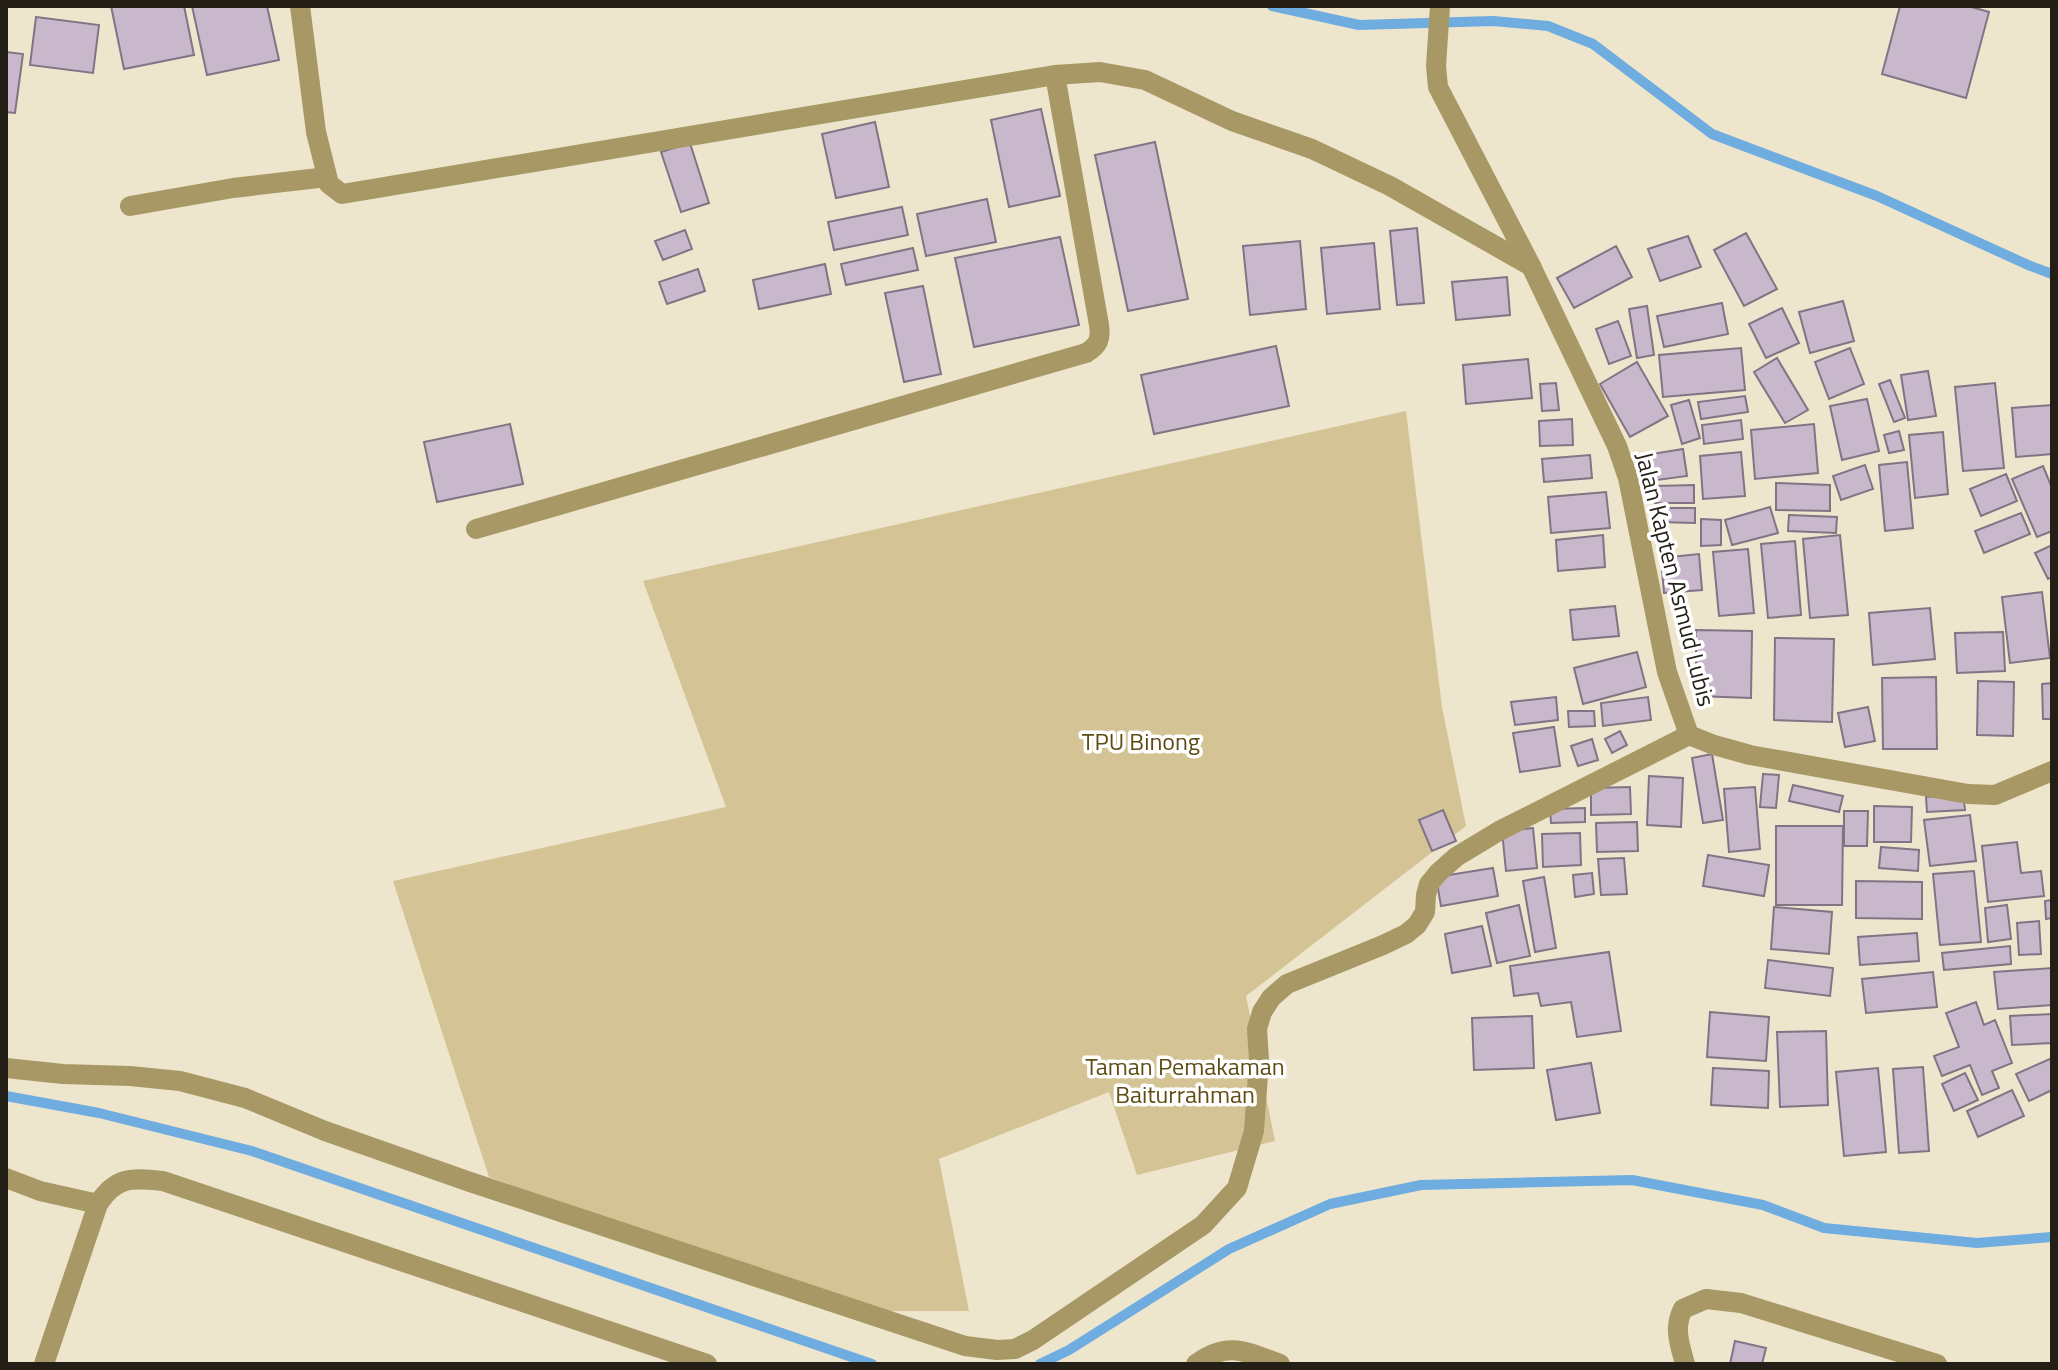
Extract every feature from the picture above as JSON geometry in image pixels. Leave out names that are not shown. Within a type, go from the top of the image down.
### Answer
[{"type":"street","points":[[300,6],[316,132],[329,184],[342,194],[1055,75],[1100,72],[1145,80],[1232,121],[1312,149],[1390,186],[1531,266]]},
{"type":"street","name":"Jalan Kapten Asmud Lubis","points":[[1440,6],[1436,66],[1438,87],[1531,266],[1617,446],[1628,478],[1667,672],[1689,735],[1750,755],[1968,794],[1995,795],[2052,771]]},
{"type":"street","points":[[476,529],[1093,349],[1100,335],[1099,325],[1055,75]]},
{"type":"street","points":[[130,206],[233,188],[327,177]]},
{"type":"street","points":[[6,1068],[180,1081],[245,1098],[325,1131],[470,1182],[935,1337],[965,1346],[1015,1349],[1058,1324],[1203,1225],[1237,1188],[1254,1131],[1259,1060],[1257,1029],[1262,1012],[1271,998],[1287,984],[1406,934],[1417,925],[1425,912],[1429,884],[1456,857],[1499,831],[1689,735]]},
{"type":"street","points":[[6,1178],[40,1191],[98,1204]]},
{"type":"street","points":[[44,1364],[98,1204],[117,1183],[132,1179],[163,1181],[707,1364]]},
{"type":"street","points":[[1685,1364],[1677,1319],[1683,1309],[1706,1299],[1741,1303],[1937,1364]]},
{"type":"street","points":[[1196,1364],[1217,1351],[1229,1348],[1241,1349],[1280,1364]]},
{"type":"green space","name":"TPU Binong","points":[[1406,411],[1442,707],[1466,826],[1246,996],[1275,1141],[1137,1175],[1109,1092],[939,1159],[969,1311],[849,1311],[489,1177],[393,881],[726,807],[643,581]]},
{"type":"building","points":[[111,6],[184,6],[194,55],[124,69]]},
{"type":"building","points":[[192,6],[267,6],[279,60],[207,75]]},
{"type":"building","points":[[1900,6],[1968,6],[1989,12],[1966,98],[1882,74]]},
{"type":"building","points":[[36,17],[99,25],[93,73],[30,65]]},
{"type":"building","points":[[6,52],[23,54],[15,113],[6,112]]},
{"type":"building","points":[[1041,109],[1060,196],[1009,207],[991,120]]},
{"type":"building","points":[[875,122],[889,187],[836,198],[822,134]]},
{"type":"building","points":[[1155,142],[1188,299],[1128,311],[1095,155]]},
{"type":"building","points":[[690,143],[709,203],[681,212],[661,152]]},
{"type":"building","points":[[987,199],[996,242],[926,256],[917,214]]},
{"type":"building","points":[[902,207],[908,235],[834,250],[828,222]]},
{"type":"building","points":[[1417,228],[1424,303],[1397,305],[1390,231]]},
{"type":"building","points":[[685,230],[692,249],[663,260],[655,241]]},
{"type":"building","points":[[1746,233],[1777,289],[1744,306],[1714,250]]},
{"type":"building","points":[[1688,236],[1701,267],[1660,281],[1648,249]]},
{"type":"building","points":[[1060,237],[1079,325],[974,347],[955,258]]},
{"type":"building","points":[[1300,241],[1306,309],[1250,315],[1243,246]]},
{"type":"building","points":[[1374,243],[1380,309],[1327,314],[1321,248]]},
{"type":"building","points":[[1616,246],[1632,277],[1574,308],[1557,278]]},
{"type":"building","points":[[913,248],[918,270],[846,285],[841,264]]},
{"type":"building","points":[[825,264],[831,294],[759,309],[753,280]]},
{"type":"building","points":[[698,269],[705,291],[667,304],[659,282]]},
{"type":"building","points":[[1507,277],[1510,315],[1456,320],[1452,282]]},
{"type":"building","points":[[923,286],[941,374],[904,382],[885,293]]},
{"type":"building","points":[[1843,301],[1854,341],[1810,353],[1799,312]]},
{"type":"building","points":[[1722,303],[1728,334],[1664,347],[1657,316]]},
{"type":"building","points":[[1647,306],[1654,355],[1637,358],[1629,309]]},
{"type":"building","points":[[1782,308],[1799,343],[1766,358],[1749,324]]},
{"type":"building","points":[[1618,321],[1631,356],[1609,364],[1596,329]]},
{"type":"building","points":[[1276,346],[1289,406],[1154,434],[1141,375]]},
{"type":"building","points":[[1741,348],[1745,390],[1663,397],[1659,355]]},
{"type":"building","points":[[1850,348],[1864,384],[1829,399],[1815,362]]},
{"type":"building","points":[[1777,358],[1808,410],[1785,423],[1754,372]]},
{"type":"building","points":[[1528,359],[1532,398],[1466,404],[1463,365]]},
{"type":"building","points":[[1637,362],[1668,416],[1630,437],[1600,384]]},
{"type":"building","points":[[1928,371],[1936,416],[1908,420],[1901,375]]},
{"type":"building","points":[[1890,380],[1905,418],[1894,422],[1879,384]]},
{"type":"building","points":[[1556,383],[1559,410],[1542,411],[1540,384]]},
{"type":"building","points":[[1995,383],[2004,468],[1963,471],[1955,387]]},
{"type":"building","points":[[1745,396],[1748,412],[1701,419],[1698,402]]},
{"type":"building","points":[[1867,399],[1879,451],[1842,460],[1830,406]]},
{"type":"building","points":[[1689,400],[1700,438],[1682,444],[1671,405]]},
{"type":"building","points":[[2052,405],[2052,454],[2016,457],[2012,408]]},
{"type":"building","points":[[1572,419],[1573,445],[1540,446],[1539,421]]},
{"type":"building","points":[[1741,420],[1743,439],[1704,444],[1702,425]]},
{"type":"building","points":[[510,424],[523,484],[437,502],[424,442]]},
{"type":"building","points":[[1814,424],[1818,473],[1755,479],[1751,430]]},
{"type":"building","points":[[1899,431],[1904,450],[1889,453],[1884,435]]},
{"type":"building","points":[[1943,432],[1948,494],[1915,498],[1909,435]]},
{"type":"building","points":[[1683,449],[1687,476],[1650,481],[1646,455]]},
{"type":"building","points":[[1741,452],[1745,496],[1703,499],[1700,456]]},
{"type":"building","points":[[1590,455],[1592,478],[1544,482],[1542,459]]},
{"type":"building","points":[[1907,462],[1913,528],[1885,531],[1879,465]]},
{"type":"building","points":[[1865,465],[1873,489],[1841,500],[1833,476]]},
{"type":"building","points":[[2043,466],[2052,488],[2052,531],[2037,537],[2012,479]]},
{"type":"building","points":[[2006,474],[2017,501],[1981,516],[1970,489]]},
{"type":"building","points":[[1776,483],[1830,485],[1830,511],[1776,510]]},
{"type":"building","points":[[1694,485],[1694,503],[1655,503],[1655,486]]},
{"type":"building","points":[[1606,492],[1610,528],[1551,533],[1548,497]]},
{"type":"building","points":[[1770,507],[1778,533],[1732,545],[1725,520]]},
{"type":"building","points":[[1659,508],[1695,508],[1695,523],[1659,522]]},
{"type":"building","points":[[2021,513],[2030,534],[1984,553],[1975,531]]},
{"type":"building","points":[[1789,515],[1837,517],[1836,533],[1788,531]]},
{"type":"building","points":[[1701,519],[1721,520],[1721,545],[1701,546]]},
{"type":"building","points":[[1603,535],[1605,567],[1558,571],[1556,540]]},
{"type":"building","points":[[1840,535],[1848,615],[1810,618],[1803,539]]},
{"type":"building","points":[[1795,541],[1801,615],[1768,618],[1761,544]]},
{"type":"building","points":[[2052,545],[2052,577],[2048,579],[2035,553]]},
{"type":"building","points":[[1748,549],[1754,613],[1719,616],[1713,552]]},
{"type":"building","points":[[1699,554],[1702,590],[1664,593],[1661,558]]},
{"type":"building","points":[[2042,592],[2050,658],[2010,663],[2002,597]]},
{"type":"building","points":[[1615,606],[1619,636],[1573,640],[1570,610]]},
{"type":"building","points":[[1930,608],[1935,659],[1873,665],[1869,613]]},
{"type":"building","points":[[1696,630],[1752,631],[1751,698],[1696,696]]},
{"type":"building","points":[[2003,632],[2005,671],[1957,673],[1955,633]]},
{"type":"building","points":[[1775,638],[1834,639],[1832,722],[1774,720]]},
{"type":"building","points":[[1637,652],[1646,687],[1583,704],[1574,668]]},
{"type":"building","points":[[1936,677],[1937,749],[1883,749],[1882,678]]},
{"type":"building","points":[[1978,681],[2014,682],[2013,736],[1977,735]]},
{"type":"building","points":[[2052,683],[2052,719],[2043,719],[2042,684]]},
{"type":"building","points":[[1556,697],[1558,720],[1515,725],[1511,702]]},
{"type":"building","points":[[1648,697],[1651,720],[1603,726],[1601,703]]},
{"type":"building","points":[[1868,707],[1875,741],[1845,747],[1838,713]]},
{"type":"building","points":[[1568,711],[1594,711],[1595,726],[1569,727]]},
{"type":"building","points":[[1554,727],[1560,766],[1520,772],[1513,733]]},
{"type":"building","points":[[1620,731],[1627,745],[1612,753],[1605,739]]},
{"type":"building","points":[[1592,739],[1598,760],[1578,766],[1571,746]]},
{"type":"building","points":[[1712,754],[1723,820],[1703,823],[1692,758]]},
{"type":"building","points":[[1763,774],[1779,775],[1776,808],[1760,807]]},
{"type":"building","points":[[1649,776],[1683,778],[1681,827],[1647,825]]},
{"type":"building","points":[[1793,785],[1843,796],[1839,812],[1789,801]]},
{"type":"building","points":[[1630,787],[1631,814],[1591,815],[1591,788]]},
{"type":"building","points":[[1755,787],[1760,849],[1729,852],[1724,789]]},
{"type":"building","points":[[1963,794],[1965,810],[1927,812],[1926,797]]},
{"type":"building","points":[[1874,806],[1912,807],[1911,842],[1874,842]]},
{"type":"building","points":[[1585,808],[1585,822],[1551,823],[1550,809]]},
{"type":"building","points":[[1443,810],[1456,841],[1432,851],[1419,820]]},
{"type":"building","points":[[1844,811],[1868,811],[1867,846],[1844,846]]},
{"type":"building","points":[[1970,815],[1976,861],[1930,866],[1924,820]]},
{"type":"building","points":[[1637,822],[1638,851],[1597,852],[1596,823]]},
{"type":"building","points":[[1776,826],[1843,826],[1842,905],[1776,905]]},
{"type":"building","points":[[1533,828],[1537,868],[1506,871],[1502,831]]},
{"type":"building","points":[[1580,833],[1581,865],[1543,867],[1542,834]]},
{"type":"building","points":[[2017,842],[2021,873],[2041,871],[2044,896],[1988,902],[1982,846]]},
{"type":"building","points":[[1881,847],[1919,850],[1918,871],[1879,868]]},
{"type":"building","points":[[1708,855],[1769,865],[1764,896],[1703,886]]},
{"type":"building","points":[[1624,858],[1627,894],[1601,895],[1598,859]]},
{"type":"building","points":[[1493,868],[1498,896],[1441,906],[1436,877]]},
{"type":"building","points":[[1974,871],[1981,942],[1940,945],[1933,874]]},
{"type":"building","points":[[1592,873],[1594,894],[1575,897],[1573,875]]},
{"type":"building","points":[[1544,877],[1556,948],[1535,952],[1523,881]]},
{"type":"building","points":[[1856,881],[1922,882],[1922,919],[1856,918]]},
{"type":"building","points":[[2052,900],[2052,918],[2046,919],[2045,901]]},
{"type":"building","points":[[1519,905],[1530,956],[1497,963],[1486,913]]},
{"type":"building","points":[[2007,905],[2011,939],[1988,942],[1985,908]]},
{"type":"building","points":[[1774,907],[1832,912],[1829,954],[1771,949]]},
{"type":"building","points":[[2039,921],[2041,954],[2019,955],[2017,923]]},
{"type":"building","points":[[1482,926],[1491,966],[1452,973],[1445,934]]},
{"type":"building","points":[[1917,933],[1919,961],[1860,965],[1858,937]]},
{"type":"building","points":[[2010,946],[2011,964],[1944,970],[1942,953]]},
{"type":"building","points":[[1609,952],[1621,1031],[1577,1037],[1571,1002],[1541,1006],[1538,993],[1514,996],[1510,966]]},
{"type":"building","points":[[1768,960],[1833,968],[1830,996],[1765,988]]},
{"type":"building","points":[[2052,968],[2052,1005],[1998,1009],[1994,972]]},
{"type":"building","points":[[1933,972],[1937,1007],[1866,1013],[1862,979]]},
{"type":"building","points":[[1976,1002],[1984,1025],[1995,1020],[2012,1063],[1992,1071],[1999,1088],[1982,1095],[1970,1065],[1942,1076],[1934,1056],[1959,1047],[1946,1013]]},
{"type":"building","points":[[1710,1012],[1769,1017],[1766,1061],[1707,1057]]},
{"type":"building","points":[[2052,1014],[2052,1043],[2012,1045],[2010,1016]]},
{"type":"building","points":[[1532,1016],[1534,1068],[1474,1070],[1472,1018]]},
{"type":"building","points":[[1826,1031],[1828,1105],[1780,1107],[1777,1032]]},
{"type":"building","points":[[2052,1058],[2052,1090],[2029,1101],[2016,1074]]},
{"type":"building","points":[[1591,1063],[1600,1113],[1556,1120],[1547,1070]]},
{"type":"building","points":[[1923,1067],[1929,1151],[1899,1153],[1893,1069]]},
{"type":"building","points":[[1713,1068],[1769,1071],[1768,1108],[1711,1105]]},
{"type":"building","points":[[1878,1068],[1886,1152],[1844,1156],[1836,1072]]},
{"type":"building","points":[[1965,1073],[1978,1100],[1954,1111],[1942,1084]]},
{"type":"building","points":[[2012,1090],[2024,1116],[1978,1137],[1967,1111]]},
{"type":"building","points":[[1735,1341],[1766,1348],[1762,1364],[1730,1364]]},
{"type":"waterway","points":[[1272,6],[1359,25],[1493,21],[1548,26],[1593,44],[1712,134],[1877,196],[2052,274]]},
{"type":"waterway","points":[[6,1096],[99,1113],[252,1151],[872,1364]]},
{"type":"waterway","points":[[1040,1364],[1069,1350],[1229,1249],[1330,1204],[1421,1185],[1632,1180],[1763,1205],[1824,1228],[1977,1243],[2052,1237]]},
{"type":"park label","name":"Taman Pemakaman Baiturrahman","points":[[1185,1080]]}]
